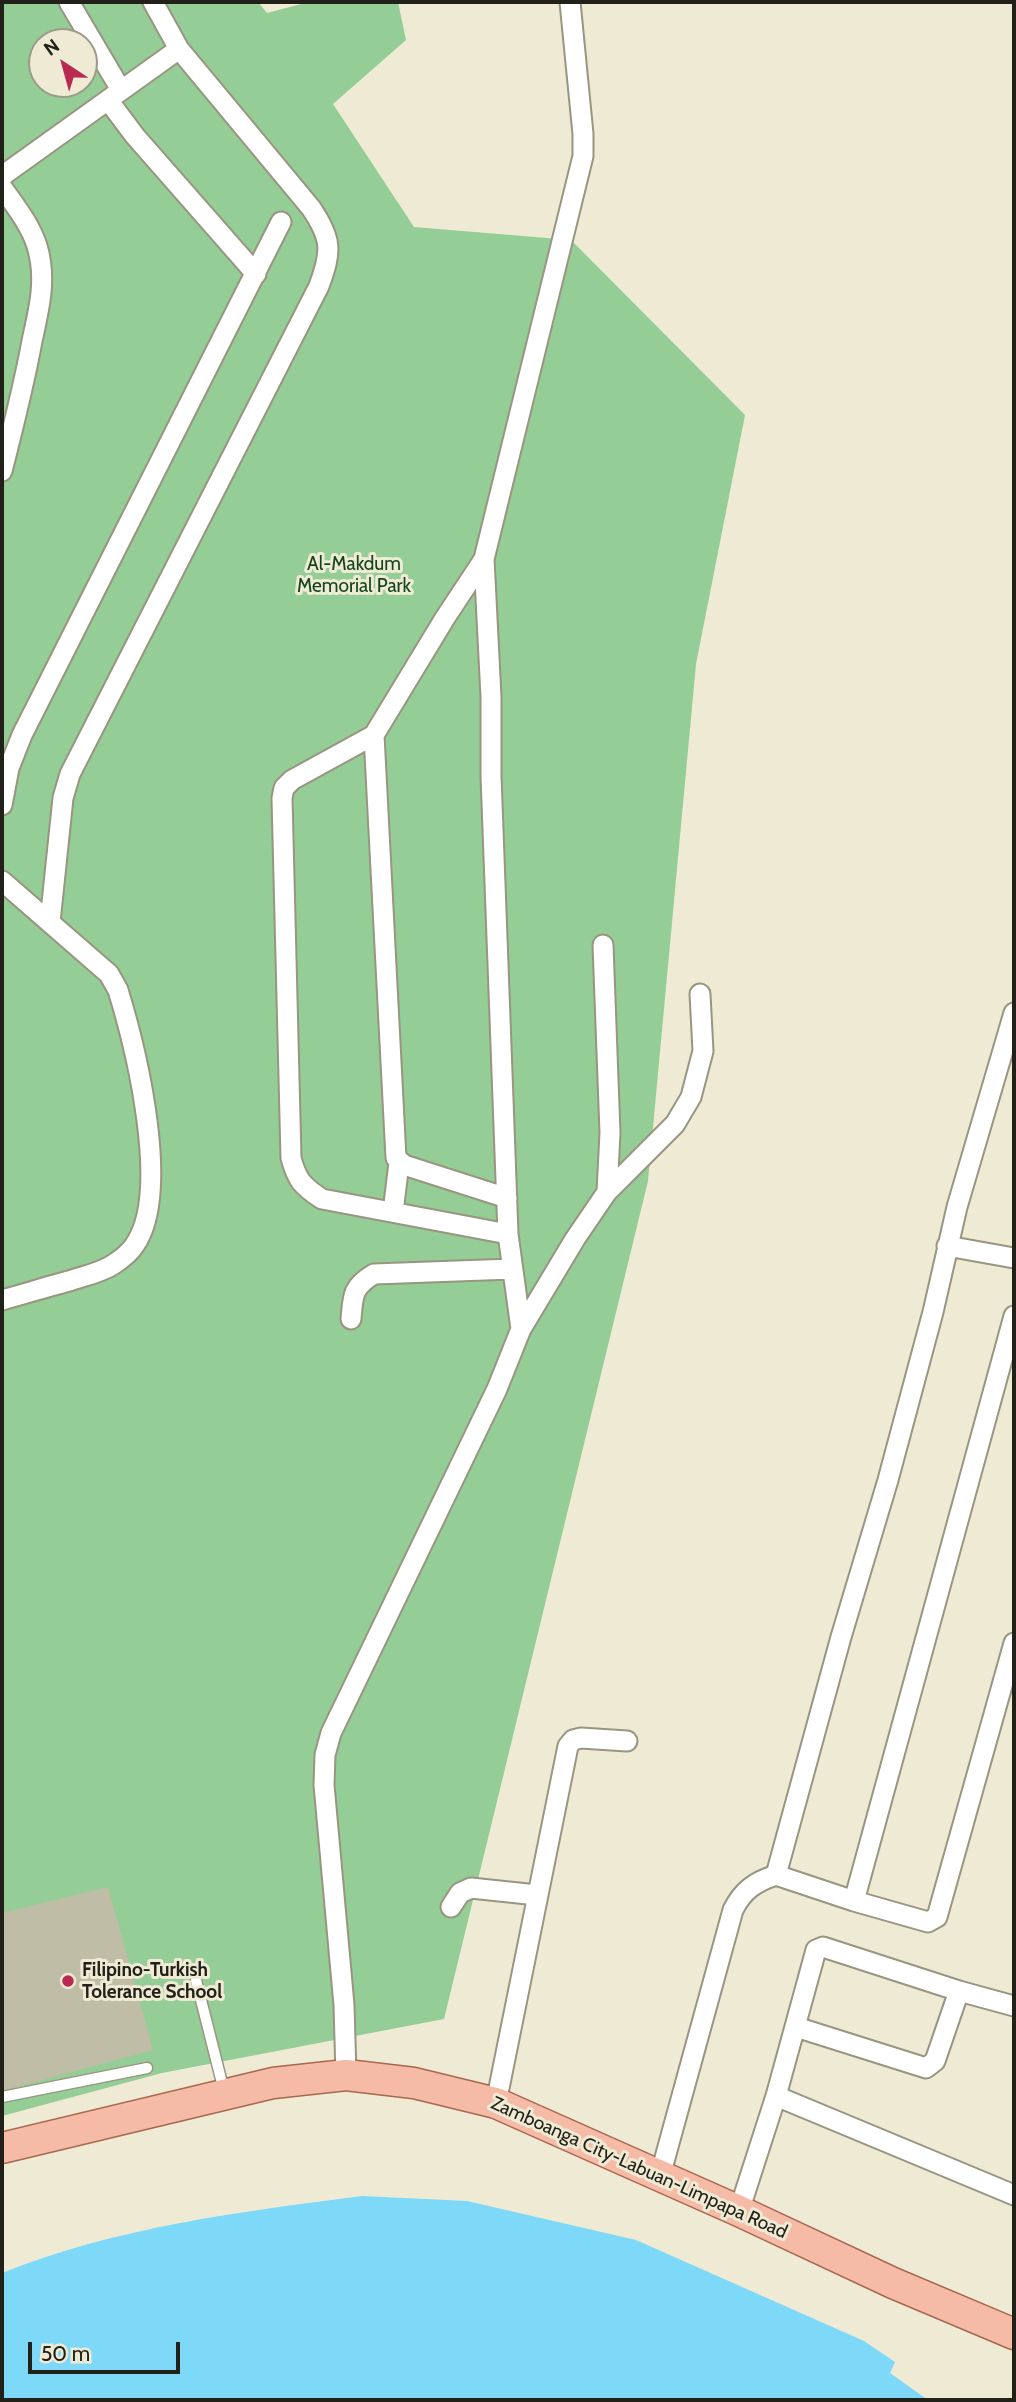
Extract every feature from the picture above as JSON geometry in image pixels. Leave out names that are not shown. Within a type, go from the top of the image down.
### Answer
[{"type":"main road","name":"Zamboanga City-Labuan-Limpapa Road","points":[[2,2148],[273,2083],[346,2076],[414,2083],[496,2103],[893,2283],[1014,2334]]},
{"type":"street","points":[[69,2],[114,95],[144,146],[256,274]]},
{"type":"street","points":[[50,922],[63,798],[70,774],[319,286],[328,261],[329,242],[323,226],[311,208],[179,49],[153,2]]},
{"type":"street","points":[[521,1329],[508,1234],[484,559],[583,156],[570,2]]},
{"type":"street","points":[[2,176],[179,49]]},
{"type":"street","points":[[2,187],[29,226],[37,246],[42,291],[26,374],[2,471]]},
{"type":"street","points":[[2,805],[9,768],[22,735],[281,222]]},
{"type":"street","points":[[484,559],[373,735],[292,780],[284,788],[291,1158],[296,1176],[305,1188],[322,1199],[508,1234]]},
{"type":"street","points":[[373,735],[396,1158],[399,1163],[393,1212]]},
{"type":"street","points":[[2,881],[109,974],[118,990],[147,1114],[151,1149],[149,1196],[143,1229],[134,1247],[113,1265],[92,1274],[2,1300]]},
{"type":"street","points":[[603,945],[610,1133],[607,1192]]},
{"type":"street","points":[[346,2076],[344,2005],[324,1785],[325,1755],[331,1733],[497,1389],[521,1329],[575,1239],[607,1192],[675,1124],[691,1097],[703,1051],[700,994]]},
{"type":"street","points":[[776,1875],[841,1637],[892,1467],[933,1312],[947,1246],[1014,1013]]},
{"type":"street","points":[[399,1163],[507,1198]]},
{"type":"street","points":[[947,1246],[1014,1258]]},
{"type":"street","points":[[351,1320],[353,1294],[363,1281],[374,1274],[512,1269]]},
{"type":"street","points":[[854,1901],[1014,1316]]},
{"type":"street","points":[[660,2176],[733,1909],[740,1896],[760,1880],[776,1875],[928,1922],[937,1917],[1014,1643]]},
{"type":"street","points":[[496,2103],[568,1746],[573,1740],[581,1738],[627,1741]]},
{"type":"street","points":[[451,1907],[465,1889],[471,1888],[537,1895]]},
{"type":"street","points":[[739,2211],[776,2096],[814,1953],[823,1947],[1014,2006]]},
{"type":"street","points":[[796,2027],[926,2068],[934,2061],[959,1991]]},
{"type":"street","points":[[776,2096],[1014,2196]]},
{"type":"lane","points":[[196,1980],[225,2095]]},
{"type":"lane","points":[[2,2097],[147,2068]]},
{"type":"green space","name":"Al-Makdum Memorial Park","points":[[2,2],[258,2],[267,13],[309,2],[398,2],[406,40],[333,104],[414,227],[571,240],[745,415],[696,664],[648,1181],[444,2019],[162,2073],[2,2116]]},
{"type":"water","points":[[362,2196],[467,2201],[636,2240],[864,2341],[895,2362],[890,2373],[928,2400],[2,2400],[2,2273],[89,2244],[179,2223]]},
{"type":"building","name":"Filipino-Turkish Tolerance School","points":[[108,1887],[153,2050],[2,2091],[2,1913]]},
{"type":"place","name":"Filipino-Turkish Tolerance School","points":[[68,1981]]}]
